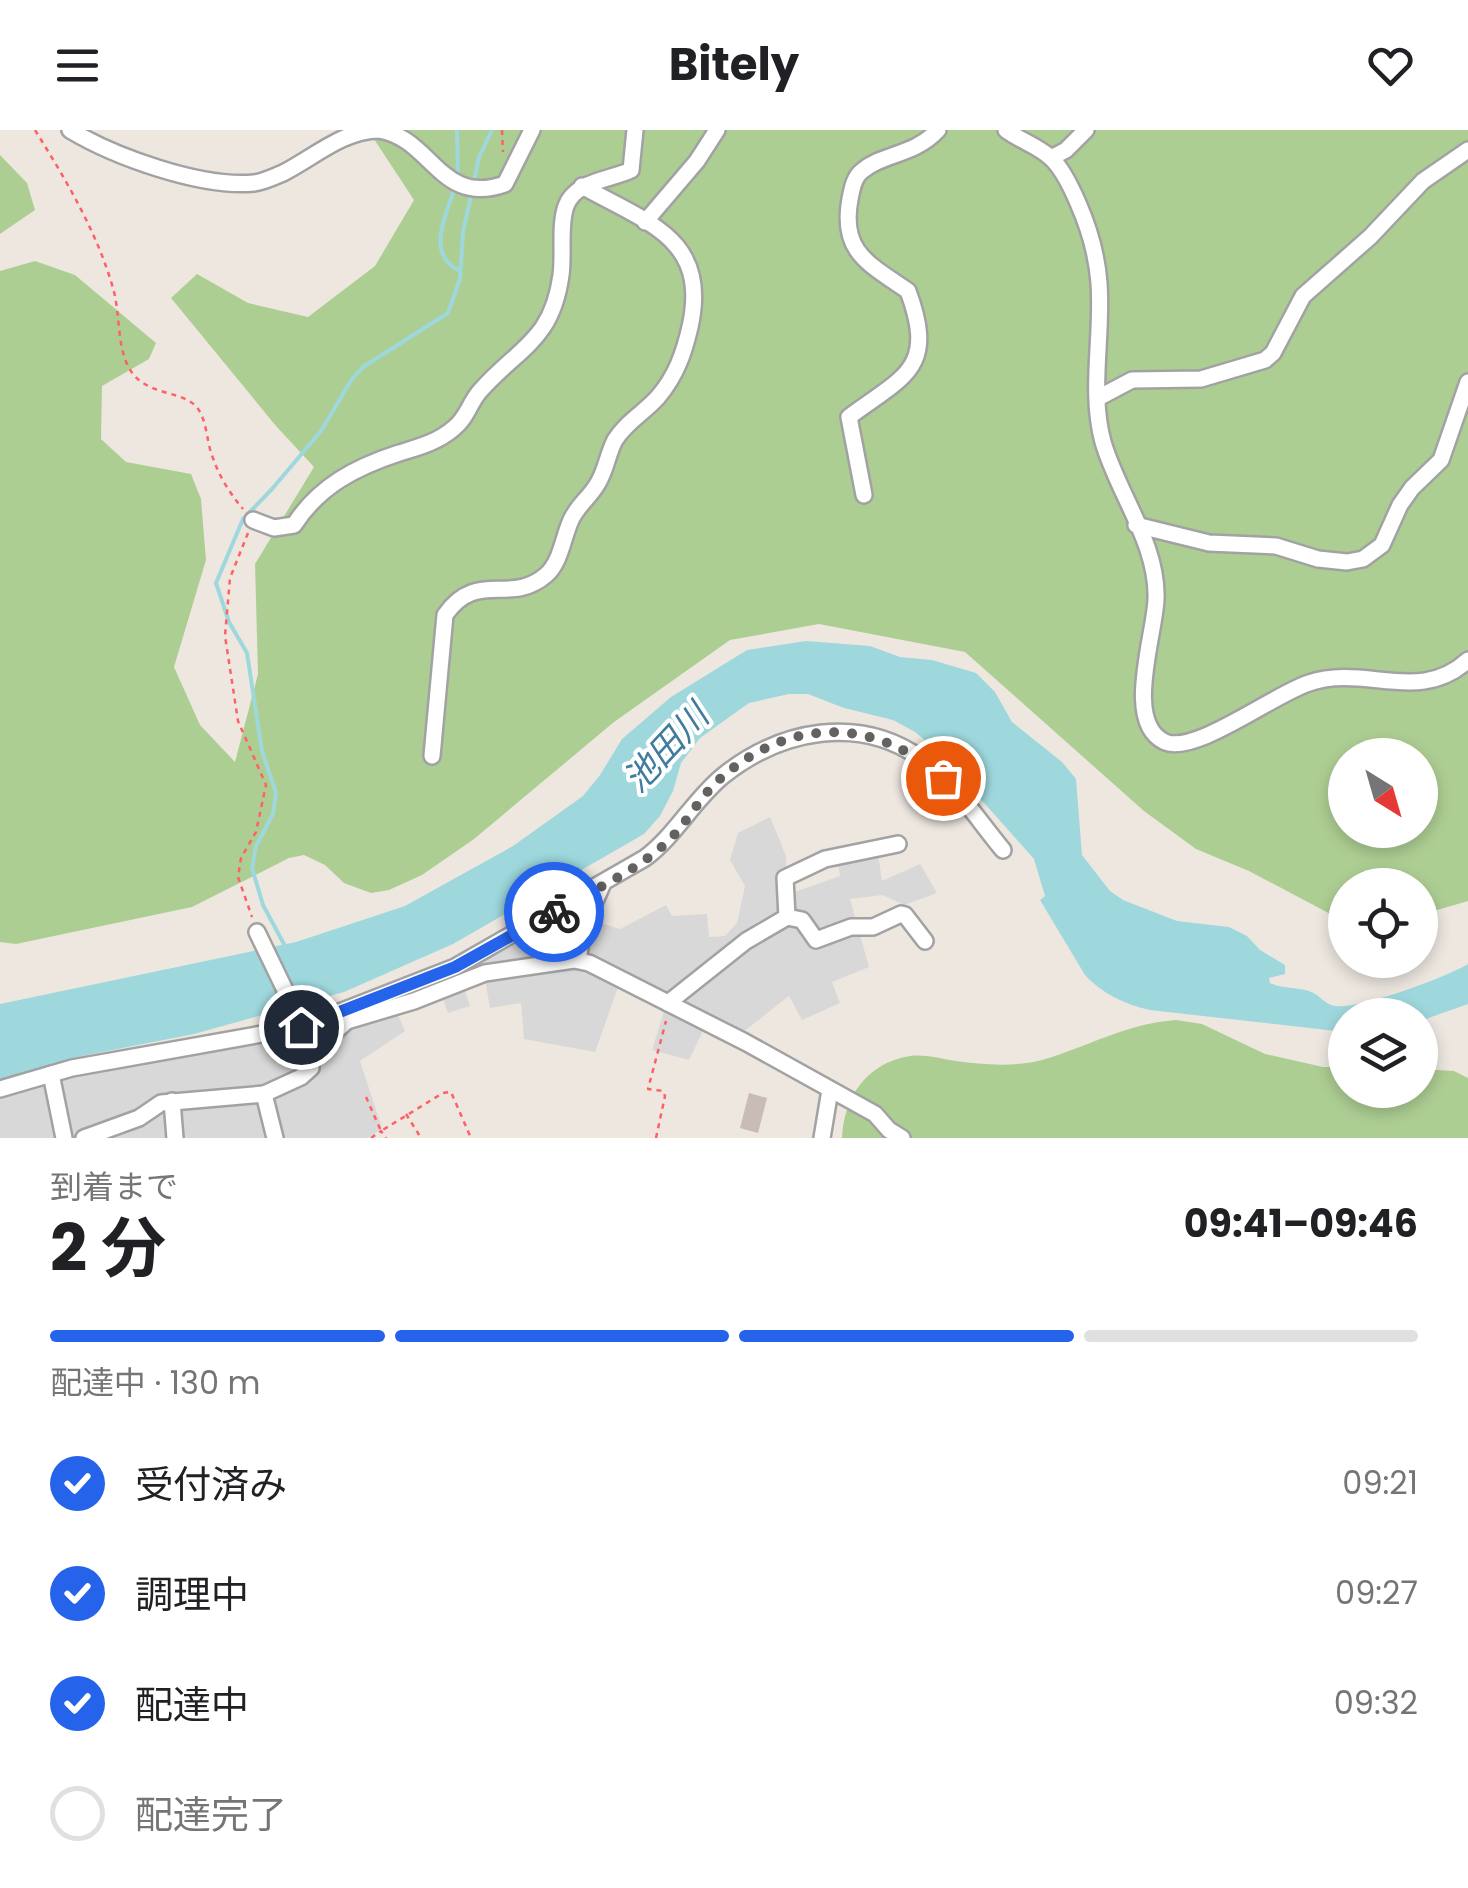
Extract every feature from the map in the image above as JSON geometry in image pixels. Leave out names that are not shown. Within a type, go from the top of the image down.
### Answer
[{"type":"street","points":[[70,130],[90,142],[144,162],[226,183],[258,183],[285,172],[354,130],[381,130],[420,148],[447,179],[485,190],[506,184],[532,130]]},
{"type":"street","points":[[253,520],[274,528],[294,525],[317,496],[350,471],[435,442],[455,428],[479,392],[526,350],[554,307],[561,274],[566,205],[582,186],[630,170],[636,130]]},
{"type":"street","points":[[645,222],[697,161],[717,130]]},
{"type":"street","points":[[864,495],[849,418],[902,380],[916,359],[921,336],[908,291],[866,262],[850,240],[847,216],[860,172],[926,143],[938,130]]},
{"type":"street","points":[[1006,130],[1052,158],[1084,216],[1097,265],[1098,398],[1104,444],[1148,551],[1156,590],[1144,676],[1147,725],[1172,744],[1205,737],[1277,695],[1312,681],[1356,676],[1428,682],[1441,680],[1468,660]]},
{"type":"street","points":[[1052,158],[1086,130]]},
{"type":"street","points":[[1098,398],[1132,380],[1201,379],[1265,360],[1274,352],[1302,296],[1370,237],[1414,189],[1468,150]]},
{"type":"street","points":[[432,756],[444,615],[452,605],[480,588],[524,588],[550,572],[572,516],[598,483],[613,444],[622,430],[658,396],[678,366],[694,307],[695,283],[690,264],[675,242],[582,186]]},
{"type":"street","points":[[1136,524],[1222,545],[1276,546],[1318,559],[1363,559],[1382,545],[1400,505],[1441,460],[1468,382]]},
{"type":"street","points":[[0,1089],[51,1074],[300,1023],[455,967],[666,843],[712,787],[740,764],[787,738],[837,732],[870,734],[900,746],[943,778],[1003,850]]},
{"type":"street","points":[[787,917],[784,878],[825,859],[898,844]]},
{"type":"street","points":[[578,960],[583,929],[603,883]]},
{"type":"street","points":[[670,1004],[746,941],[787,917],[802,920],[816,940],[851,926],[873,927],[901,914],[925,941]]},
{"type":"street","points":[[84,1138],[138,1118],[161,1103],[264,1094],[301,1077],[310,1068],[300,1023],[257,932]]},
{"type":"street","points":[[310,1055],[347,1021],[414,1001],[485,973],[578,960],[670,1004],[875,1114],[902,1138]]},
{"type":"street","points":[[51,1074],[64,1138]]},
{"type":"street","points":[[822,1138],[830,1090]]},
{"type":"street","points":[[264,1094],[275,1138]]},
{"type":"street","points":[[172,1101],[175,1138]]},
{"type":"path","points":[[35,130],[80,205],[105,263],[115,293],[126,362],[140,383],[192,402],[200,413],[226,490],[253,520],[230,578],[225,636],[238,721],[266,784],[256,832],[241,858],[238,877],[257,932]]},
{"type":"path","points":[[656,1138],[665,1096],[664,1092],[648,1089],[670,1004]]},
{"type":"path","points":[[371,1138],[406,1114],[451,1092],[471,1138]]},
{"type":"path","points":[[366,1097],[386,1138]]},
{"type":"path","points":[[406,1114],[421,1138]]},
{"type":"shaded area","points":[[770,817],[786,856],[786,895],[840,876],[837,854],[878,854],[882,881],[920,864],[937,893],[904,905],[883,895],[850,899],[869,967],[832,982],[840,1003],[802,1020],[789,996],[742,1033],[708,1020],[689,1060],[652,1050],[665,1008],[620,982],[595,1052],[524,1039],[521,1003],[490,1008],[484,973],[461,979],[470,1006],[448,1013],[439,988],[395,1008],[405,1031],[360,1061],[382,1128],[368,1138],[0,1138],[0,1091],[265,1034],[514,939],[601,923],[620,929],[666,905],[672,916],[707,914],[709,937],[725,936],[737,923],[745,886],[730,860],[738,833]]},
{"type":"green space","points":[[368,130],[1468,130],[1468,901],[1438,910],[1438,868],[1328,868],[1328,913],[1249,871],[1196,849],[1144,811],[965,652],[819,624],[730,640],[614,722],[474,839],[422,875],[389,890],[371,893],[344,883],[325,865],[304,855],[289,858],[192,907],[16,944],[0,942],[0,271],[35,261],[75,275],[156,343],[149,359],[102,386],[101,439],[126,462],[191,474],[201,499],[206,560],[174,667],[200,725],[235,762],[258,674],[255,564],[314,467],[171,298],[197,274],[248,303],[308,317],[375,266],[414,200]]},
{"type":"green space","points":[[0,155],[27,183],[35,210],[0,234]]},
{"type":"green space","points":[[1157,1022],[1202,1024],[1265,1054],[1328,1067],[1328,1108],[1438,1108],[1438,1070],[1454,1071],[1468,1078],[1468,1138],[842,1138],[853,1095],[870,1074],[895,1060],[922,1056],[988,1064],[1032,1062]]},
{"type":"water","name":"池田川","points":[[806,641],[870,646],[900,657],[932,660],[976,673],[995,692],[1012,722],[1062,762],[1076,779],[1082,855],[1110,891],[1177,921],[1229,927],[1247,936],[1260,950],[1285,965],[1285,974],[1269,978],[1270,983],[1309,991],[1328,1003],[1328,1030],[1150,1010],[1099,987],[1085,975],[1040,900],[1045,896],[1034,859],[938,751],[893,720],[808,694],[789,694],[749,703],[700,738],[681,763],[660,816],[644,834],[453,944],[344,992],[194,1034],[82,1056],[0,1079],[0,1004],[296,942],[405,906],[513,846],[583,796],[622,739],[671,697],[747,650]]},
{"type":"water","points":[[1468,964],[1468,1004],[1438,1015],[1438,998],[1379,998]]},
{"type":"building","points":[[749,1093],[767,1098],[758,1133],[740,1128]]},
{"type":"waterway","points":[[457,130],[458,176]]},
{"type":"waterway","points":[[474,181],[479,157],[492,130]]},
{"type":"waterway","points":[[456,185],[440,243],[448,263],[458,270]]},
{"type":"waterway","points":[[285,946],[263,905],[252,868],[256,846],[273,814],[276,793],[262,751],[247,653],[229,622],[216,583],[243,519],[321,431],[352,379],[363,367],[448,313],[460,279],[463,232],[472,191]]},
{"type":"way so far","points":[[554,912],[666,843],[721,778],[787,738],[837,732],[870,734],[900,746],[943,778]]},
{"type":"route","points":[[301,1027],[455,967],[554,912]]}]
